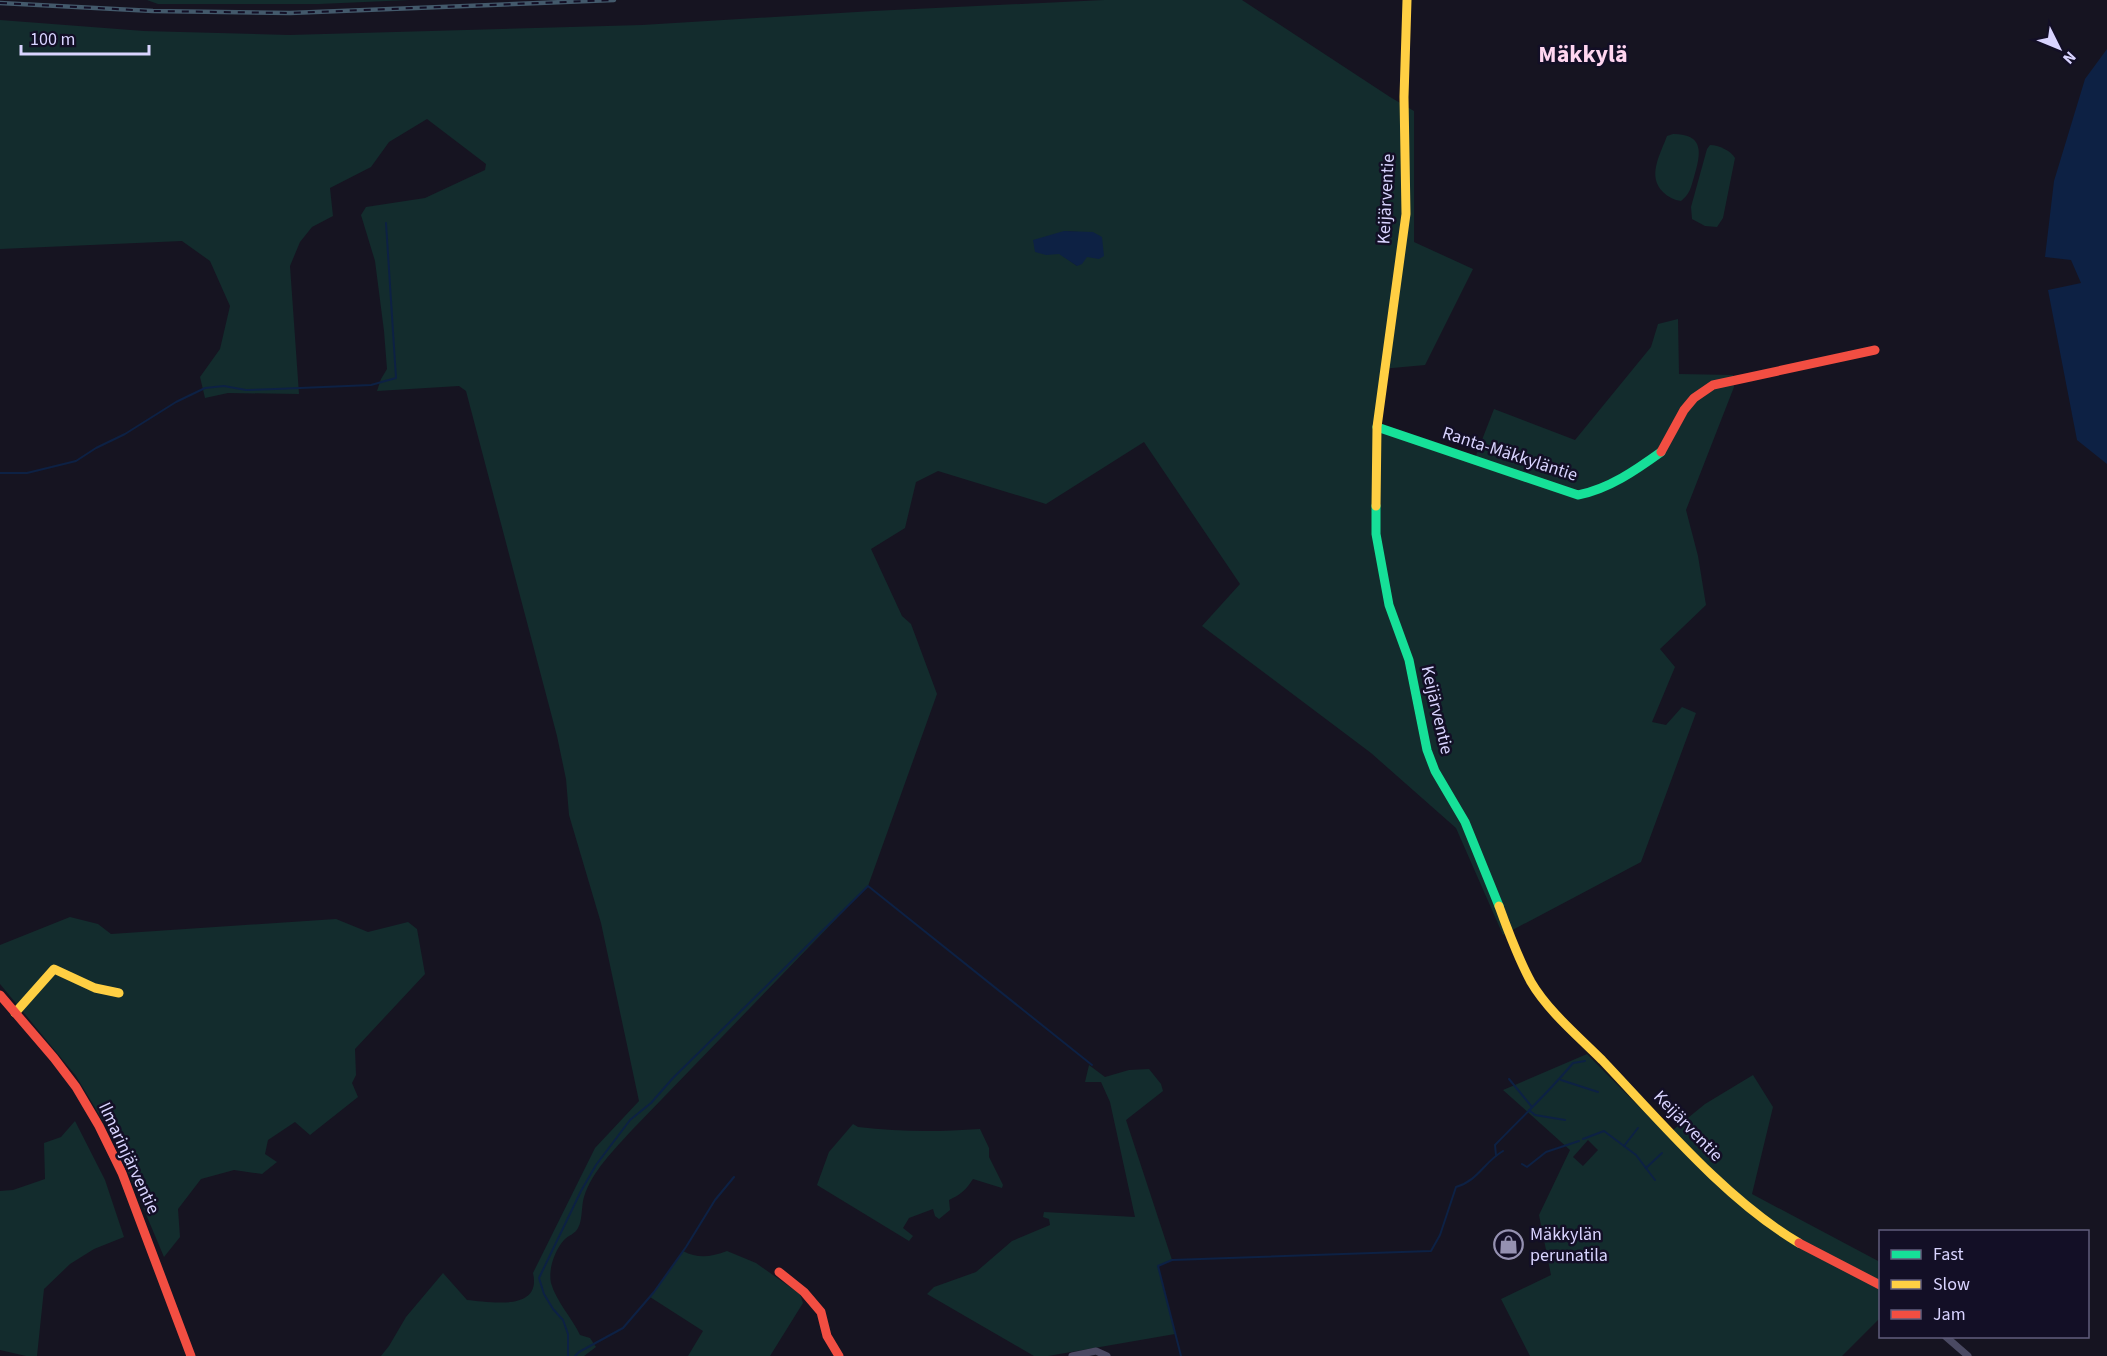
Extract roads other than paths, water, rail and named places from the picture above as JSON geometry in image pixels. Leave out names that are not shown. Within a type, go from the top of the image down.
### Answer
[{"type":"street","name":"Keijärventie","points":[[1407,0],[1404,97],[1406,214],[1377,427],[1376,534],[1389,604],[1409,660],[1427,750],[1434,771],[1465,822],[1489,879],[1510,939],[1532,983],[1553,1009],[1712,1175],[1750,1208],[1784,1234],[1820,1255],[1879,1283]]},
{"type":"street","name":"Ranta-Mäkkyläntie","points":[[1377,427],[1578,495],[1593,492],[1615,482],[1661,452],[1684,410],[1694,398],[1713,385],[1875,350]]},
{"type":"street","points":[[15,1012],[54,969],[95,988],[119,993]]},
{"type":"street","name":"Ilmarinjärventie","points":[[0,995],[66,1073],[91,1111],[109,1145],[191,1356]]},
{"type":"street","points":[[779,1272],[804,1292],[821,1312],[827,1336],[840,1356]]},
{"type":"street","points":[[1947,1338],[1968,1356]]},
{"type":"street","points":[[1072,1356],[1096,1351],[1107,1356]]},
{"type":"water","points":[[2107,49],[2107,464],[2077,440],[2048,290],[2081,283],[2071,260],[2045,257],[2054,181],[2085,79]]},
{"type":"water","points":[[1064,231],[1093,232],[1102,237],[1104,256],[1099,259],[1087,257],[1082,264],[1077,266],[1059,254],[1046,255],[1035,252],[1033,240]]},
{"type":"waterway","points":[[0,473],[27,473],[76,461],[176,402],[205,388],[224,386],[246,390],[371,385],[396,378],[386,223]]},
{"type":"waterway","points":[[568,1356],[568,1334],[563,1320],[544,1294],[539,1278],[596,1165],[630,1120],[651,1103],[673,1078],[868,886],[1092,1065]]},
{"type":"waterway","points":[[1496,1155],[1495,1145],[1573,1063],[1585,1061]]},
{"type":"waterway","points":[[1509,1079],[1532,1107]]},
{"type":"waterway","points":[[1561,1080],[1598,1092]]},
{"type":"waterway","points":[[1529,1110],[1535,1115],[1565,1120]]},
{"type":"waterway","points":[[1624,1146],[1638,1128]]},
{"type":"waterway","points":[[1583,1139],[1604,1131],[1636,1155],[1655,1180]]},
{"type":"waterway","points":[[1522,1164],[1527,1167],[1546,1152],[1579,1141]]},
{"type":"waterway","points":[[1181,1356],[1158,1266],[1172,1260],[1431,1251],[1440,1235],[1456,1187],[1470,1180],[1503,1151]]},
{"type":"waterway","points":[[1646,1168],[1662,1153]]},
{"type":"waterway","points":[[575,1356],[623,1328],[654,1292],[686,1247],[715,1200],[734,1177]]},
{"type":"railway","points":[[0,3],[153,11],[290,13],[614,0]]},
{"type":"place","name":"Mäkkylän perunatila","points":[[1509,1244]]},
{"type":"district","name":"Mäkkylä","points":[[1583,54]]}]
